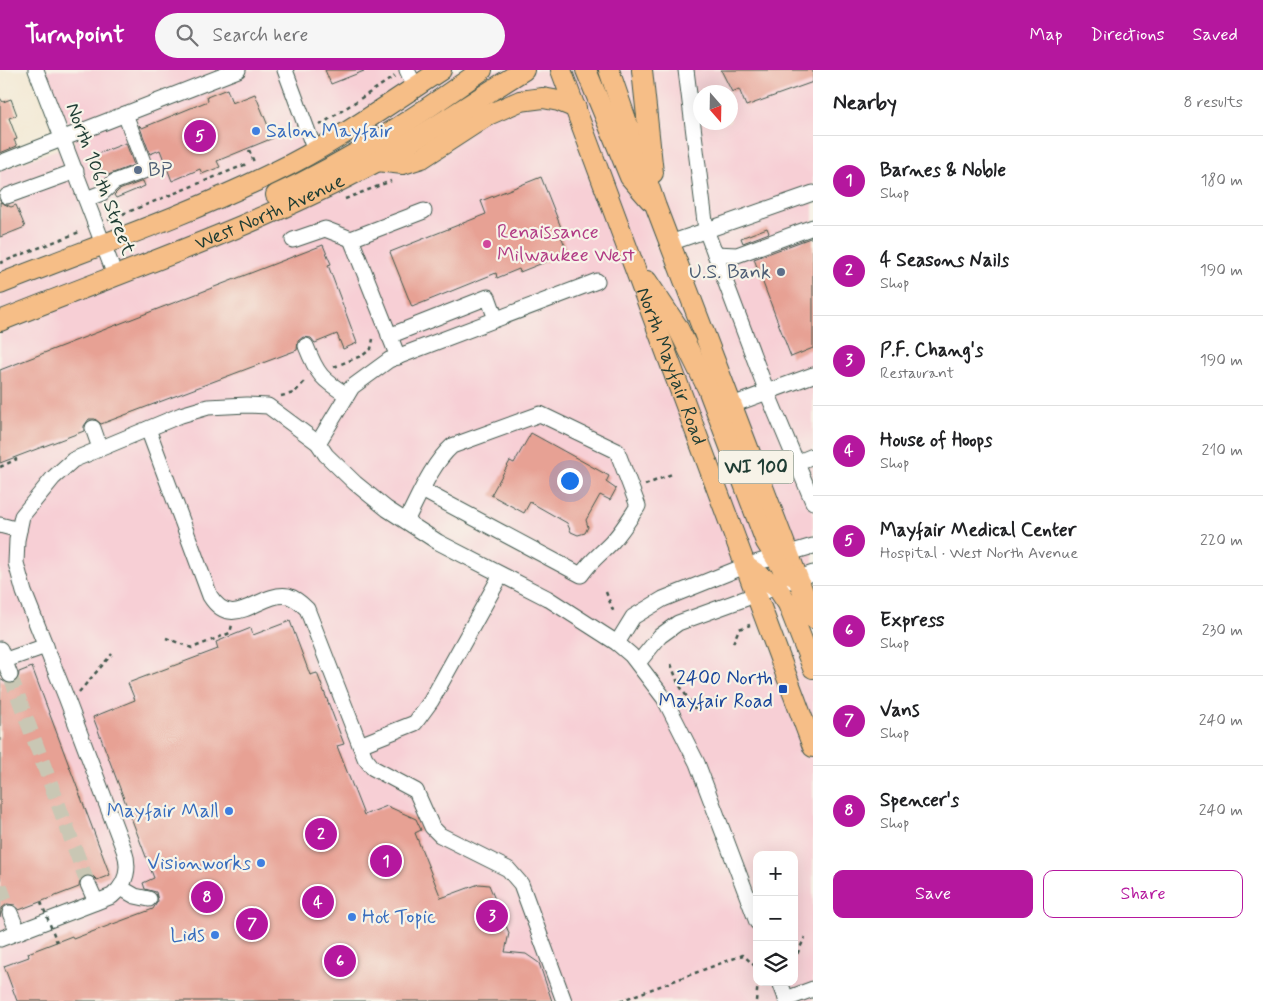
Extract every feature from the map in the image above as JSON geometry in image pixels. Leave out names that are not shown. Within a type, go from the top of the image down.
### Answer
[{"type":"main road","name":"West North Avenue","points":[[0,286],[228,194],[315,151],[407,77],[441,70]]},
{"type":"main road","points":[[193,245],[235,214],[298,185],[390,134],[482,70]]},
{"type":"main road","name":"West North Avenue","points":[[0,321],[267,214],[377,161],[524,70]]},
{"type":"main road","name":"North Mayfair Road","points":[[561,70],[813,746]]},
{"type":"main road","points":[[586,70],[630,177],[656,207]]},
{"type":"main road","name":"North Mayfair Road","points":[[609,70],[656,207],[732,405],[782,557]]},
{"type":"main road","points":[[642,70],[656,207]]},
{"type":"main road","points":[[377,161],[403,164],[422,158],[488,115],[520,101],[543,98],[559,101],[576,108]]},
{"type":"main road","points":[[626,247],[677,326],[708,389],[759,524],[782,557],[784,571],[806,576],[813,618]]},
{"type":"main road","points":[[746,566],[776,586],[790,608],[813,668]]},
{"type":"street","name":"North 106th Street","points":[[36,70],[115,275]]},
{"type":"street","points":[[0,163],[238,70]]},
{"type":"street","points":[[285,70],[315,151]]},
{"type":"street","points":[[686,70],[706,230],[767,392],[813,502]]},
{"type":"street","points":[[86,199],[102,193],[114,182],[146,170],[125,114]]},
{"type":"street","points":[[7,196],[76,171]]},
{"type":"street","points":[[670,243],[813,193]]},
{"type":"street","points":[[293,240],[325,229],[350,239],[424,211]]},
{"type":"street","points":[[715,254],[737,255],[813,227]]},
{"type":"street","points":[[350,239],[398,357]]},
{"type":"street","points":[[318,443],[352,387],[389,360],[597,281]]},
{"type":"street","points":[[389,336],[488,297],[496,319]]},
{"type":"street","points":[[306,346],[316,370],[324,381],[347,395]]},
{"type":"street","points":[[732,405],[813,375]]},
{"type":"street","points":[[0,939],[112,896],[121,888],[126,876],[127,858],[24,592],[16,563],[22,516],[53,478],[73,460],[182,415],[208,407],[246,405],[268,406],[318,443],[326,455],[355,483],[438,542],[547,598],[618,643],[638,664],[664,698],[697,763],[753,911]]},
{"type":"street","points":[[406,521],[422,490],[441,456],[452,446],[540,414],[617,452],[638,506],[624,528],[612,542],[593,558],[581,575],[422,490]]},
{"type":"street","points":[[93,428],[100,448]]},
{"type":"street","points":[[148,429],[210,596],[216,605],[226,611],[237,612],[279,596],[290,596],[307,609],[365,758],[373,768],[416,791],[432,828],[440,836],[508,869],[521,884],[564,1001]]},
{"type":"street","points":[[796,463],[813,456]]},
{"type":"street","points":[[0,525],[19,530]]},
{"type":"street","points":[[618,643],[633,617],[663,599],[746,566],[782,557],[813,546]]},
{"type":"street","points":[[360,745],[415,723],[431,701],[501,575]]},
{"type":"street","points":[[638,664],[660,636],[678,623],[806,576]]},
{"type":"street","points":[[10,676],[1,657],[46,646]]},
{"type":"street","points":[[88,884],[96,902]]},
{"type":"street","points":[[121,888],[135,896],[149,899]]},
{"type":"street","points":[[10,913],[18,932]]},
{"type":"street","points":[[781,986],[786,1000],[813,989]]},
{"type":"path","points":[[320,125],[407,77]]},
{"type":"path","points":[[249,150],[255,166]]},
{"type":"path","points":[[114,218],[145,207],[262,157]]},
{"type":"path","points":[[143,202],[145,207]]},
{"type":"path","points":[[129,207],[132,212]]},
{"type":"path","points":[[0,263],[83,230]]},
{"type":"path","points":[[328,371],[363,355],[371,349],[374,339],[372,332]]},
{"type":"path","points":[[273,396],[294,394],[304,381],[309,378]]},
{"type":"path","points":[[0,467],[17,459]]},
{"type":"path","points":[[632,490],[672,474]]},
{"type":"path","points":[[606,592],[614,613]]},
{"type":"path","points":[[733,643],[739,629],[752,625]]},
{"type":"path","points":[[166,638],[192,648],[230,633]]},
{"type":"path","points":[[66,697],[80,692],[112,654]]},
{"type":"path","points":[[671,664],[678,683],[694,708],[716,700]]},
{"type":"path","points":[[41,902],[57,942]]},
{"type":"path","points":[[798,952],[805,937]]},
{"type":"path","points":[[620,1001],[743,955],[753,964]]},
{"type":"path","points":[[756,1001],[758,986]]},
{"type":"shaded area","points":[[45,70],[813,70],[813,1001],[0,1001],[0,170],[75,143]]},
{"type":"building","points":[[325,70],[364,70],[364,71],[331,84]]},
{"type":"building","points":[[721,70],[813,70],[813,82],[746,106],[738,89],[738,85],[728,85]]},
{"type":"building","points":[[227,89],[232,103],[255,94],[273,138],[217,161],[220,167],[202,174],[200,169],[172,181],[160,150],[150,154],[139,125],[142,128],[208,101],[207,97]]},
{"type":"building","points":[[0,98],[3,102],[11,99],[17,115],[9,118],[17,139],[14,140],[17,146],[0,153]]},
{"type":"building","points":[[126,143],[134,165],[108,175],[106,172],[103,173],[95,155]]},
{"type":"building","name":"Renaissance Milwaukee West","points":[[541,177],[564,235],[561,236],[568,253],[520,272],[519,269],[497,278],[496,273],[412,307],[390,252],[486,214],[481,201]]},
{"type":"building","points":[[143,181],[145,186],[116,198],[114,195],[119,190]]},
{"type":"building","points":[[0,202],[11,207],[16,205],[25,227],[0,237]]},
{"type":"building","points":[[767,228],[769,233],[743,243],[741,238]]},
{"type":"building","points":[[813,237],[813,348],[791,357],[754,259]]},
{"type":"building","points":[[323,245],[331,264],[328,265],[357,343],[343,349],[337,334],[315,343],[311,338],[303,337],[298,341],[297,350],[101,424],[95,419],[89,419],[84,426],[84,431],[0,463],[0,370]]},
{"type":"building","points":[[531,433],[609,476],[606,482],[616,489],[610,500],[600,495],[586,520],[588,527],[585,533],[578,535],[571,532],[567,523],[530,502],[524,513],[491,495],[510,461],[514,463]]},
{"type":"building","name":"Mayfair Mall","points":[[290,621],[310,675],[317,673],[344,744],[337,746],[364,815],[387,806],[416,819],[421,830],[415,833],[441,898],[479,884],[489,885],[509,933],[505,952],[526,954],[539,963],[552,1001],[17,1001],[4,966],[29,957],[28,953],[72,936],[73,939],[153,909],[158,901],[156,892],[145,889],[143,883],[154,878],[93,717],[135,700],[128,683],[218,649],[216,642],[251,628],[253,635]]},
{"type":"building","points":[[32,667],[110,875],[97,880],[93,876],[85,875],[80,879],[79,887],[19,910],[15,905],[7,904],[2,908],[0,917],[0,679],[8,684],[13,684],[18,680],[19,672]]},
{"type":"tunnel","points":[[10,675],[88,884]]},
{"type":"tunnel","points":[[0,886],[10,913]]},
{"type":"place","name":"Salon Mayfair","points":[[256,131]]},
{"type":"place","name":"Mayfair Medical Center","points":[[200,136]]},
{"type":"place","name":"BP","points":[[138,170]]},
{"type":"place","name":"Renaissance Milwaukee West","points":[[487,244]]},
{"type":"place","name":"U.S. Bank","points":[[781,272]]},
{"type":"place","name":"2400 North Mayfair Road","points":[[783,689]]},
{"type":"place","name":"Mayfair Mall","points":[[229,811]]},
{"type":"place","name":"4 Seasons Nails","points":[[321,834]]},
{"type":"place","name":"Barnes & Noble","points":[[386,861]]},
{"type":"place","name":"Visionworks","points":[[261,863]]},
{"type":"place","name":"Spencer's","points":[[207,897]]},
{"type":"place","name":"House of Hoops","points":[[318,902]]},
{"type":"place","name":"P.F. Chang's","points":[[492,916]]},
{"type":"place","name":"Hot Topic","points":[[352,917]]},
{"type":"place","name":"Vans","points":[[252,924]]},
{"type":"place","name":"Lids","points":[[215,935]]},
{"type":"place","name":"Express","points":[[340,961]]}]
